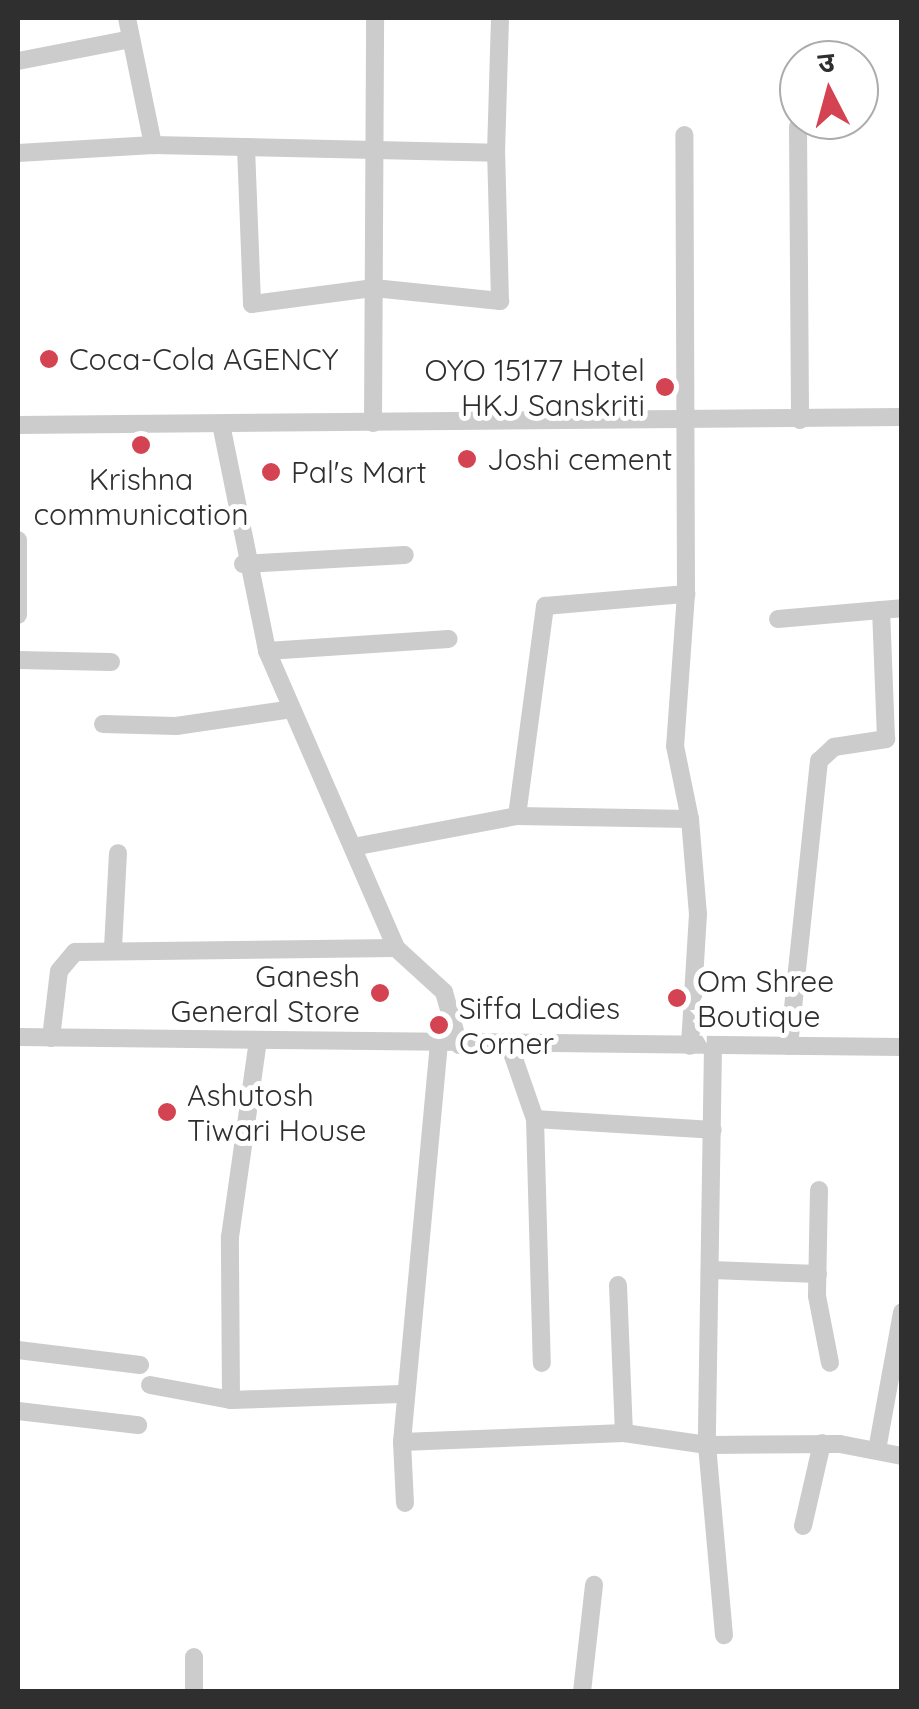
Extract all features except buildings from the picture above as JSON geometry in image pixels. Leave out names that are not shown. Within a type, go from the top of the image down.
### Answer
[{"type":"street","points":[[126,18],[126,40],[153,145]]},
{"type":"street","points":[[373,423],[375,18]]},
{"type":"street","points":[[246,147],[252,304],[374,288],[500,301],[496,153],[500,18]]},
{"type":"street","points":[[18,60],[126,40]]},
{"type":"street","points":[[684,135],[686,594],[675,746],[690,819],[698,914],[690,1046]]},
{"type":"street","points":[[798,140],[800,420]]},
{"type":"street","points":[[18,153],[153,145],[496,153]]},
{"type":"street","points":[[18,426],[222,429],[687,417],[902,418]]},
{"type":"street","points":[[222,429],[243,564],[267,651],[396,948],[444,992],[459,1044]]},
{"type":"street","points":[[18,540],[18,615]]},
{"type":"street","points":[[243,564],[404,556]]},
{"type":"street","points":[[516,816],[545,606],[686,594]]},
{"type":"street","points":[[778,618],[902,608]]},
{"type":"street","points":[[789,1046],[820,761],[834,747],[878,744],[891,724],[880,610]]},
{"type":"street","points":[[267,651],[450,639]]},
{"type":"street","points":[[18,660],[111,662]]},
{"type":"street","points":[[103,724],[176,726],[292,709]]},
{"type":"street","points":[[353,847],[516,816],[690,819]]},
{"type":"street","points":[[113,948],[118,853]]},
{"type":"street","points":[[52,1038],[64,961],[113,948],[396,948]]},
{"type":"street","points":[[18,1037],[510,1047],[902,1047]]},
{"type":"street","points":[[231,1400],[230,1237],[258,1040]]},
{"type":"street","points":[[405,1503],[401,1394],[439,1043]]},
{"type":"street","points":[[713,1046],[707,1444],[724,1635]]},
{"type":"street","points":[[510,1047],[535,1119],[542,1362]]},
{"type":"street","points":[[535,1119],[713,1130]]},
{"type":"street","points":[[819,1190],[818,1274],[830,1363]]},
{"type":"street","points":[[712,1270],[818,1274]]},
{"type":"street","points":[[618,1286],[624,1433]]},
{"type":"street","points":[[877,1450],[902,1312]]},
{"type":"street","points":[[18,1350],[140,1364]]},
{"type":"street","points":[[150,1385],[231,1400],[401,1394]]},
{"type":"street","points":[[18,1411],[138,1425]]},
{"type":"street","points":[[402,1442],[624,1433],[707,1444],[822,1442],[902,1456]]},
{"type":"street","points":[[803,1526],[822,1442]]},
{"type":"street","points":[[582,1692],[594,1584]]},
{"type":"street","points":[[194,1657],[194,1692]]},
{"type":"place","name":"Coca-Cola AGENCY","points":[[49,359]]},
{"type":"place","name":"OYO 15177 Hotel HKJ Sanskriti","points":[[665,387]]},
{"type":"place","name":"Krishna communication","points":[[141,445]]},
{"type":"place","name":"Joshi cement","points":[[467,459]]},
{"type":"place","name":"Pal's Mart","points":[[271,472]]},
{"type":"place","name":"Ganesh General Store","points":[[380,993]]},
{"type":"place","name":"Om Shree Boutique","points":[[677,998]]},
{"type":"place","name":"Siffa Ladies Corner","points":[[439,1025]]},
{"type":"place","name":"Ashutosh Tiwari House","points":[[167,1112]]}]
